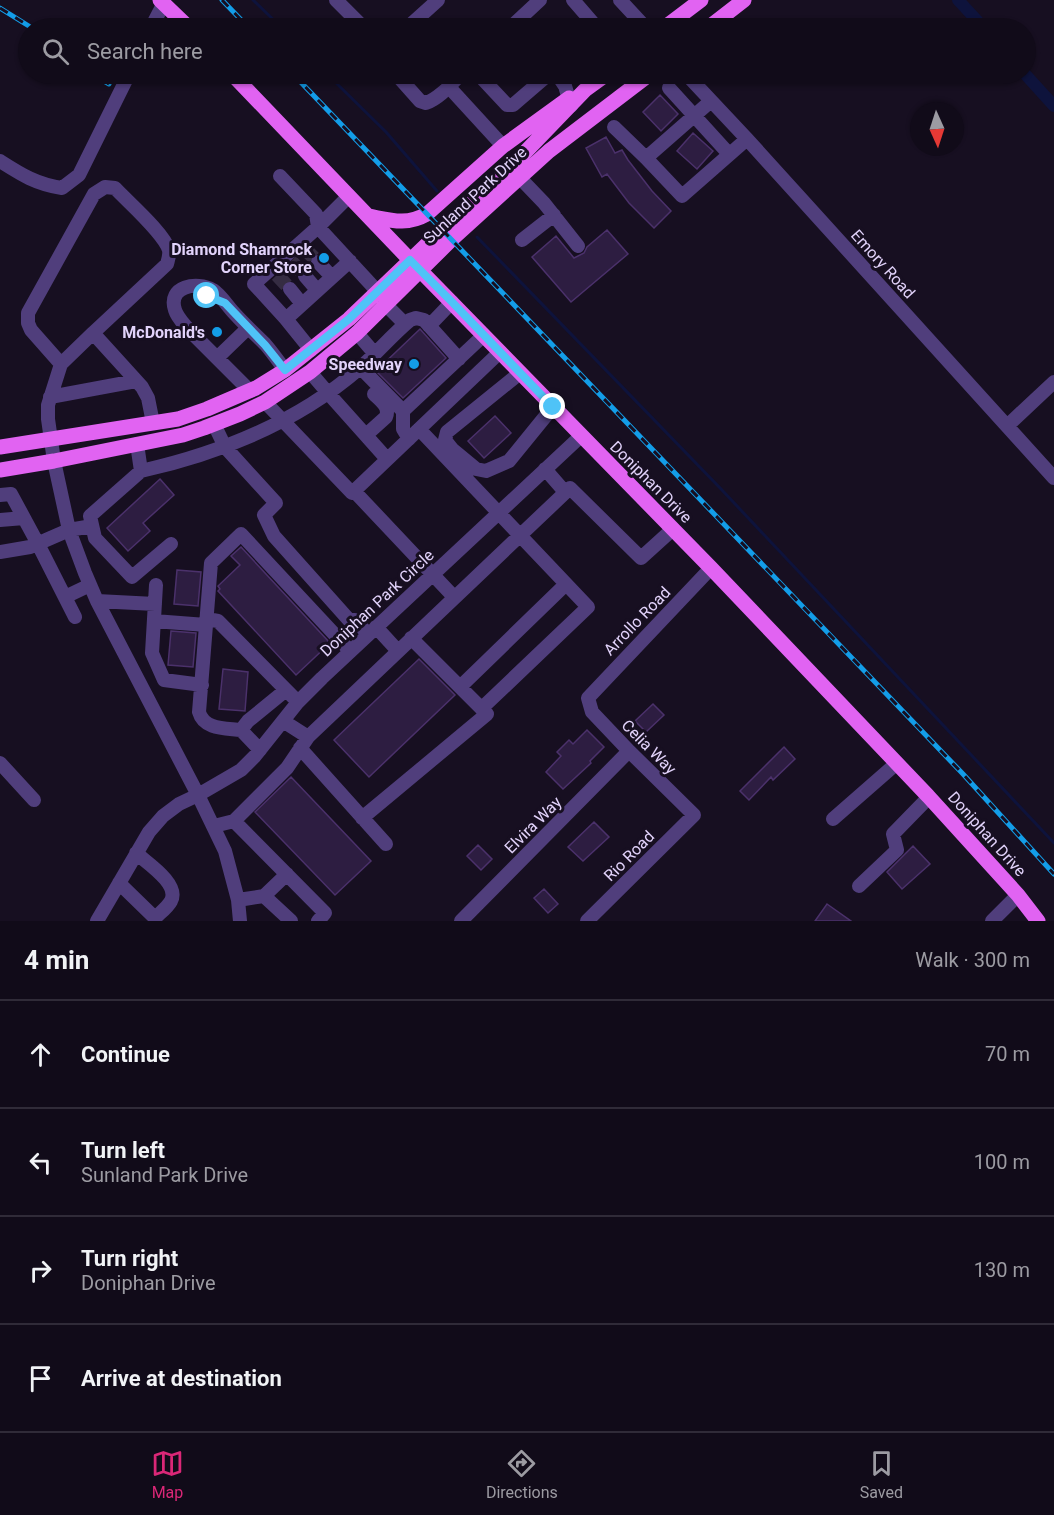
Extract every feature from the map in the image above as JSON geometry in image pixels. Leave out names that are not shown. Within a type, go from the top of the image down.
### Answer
[{"type":"main road","points":[[677,18],[701,0]]},
{"type":"main road","points":[[721,18],[744,0]]},
{"type":"main road","points":[[162,2],[179,18]]},
{"type":"main road","name":"Doniphan Drive","points":[[242,84],[897,763],[1018,895],[1038,921]]},
{"type":"main road","points":[[368,216],[403,222],[427,214],[503,146],[541,117],[570,101],[593,84]]},
{"type":"main road","name":"Sunland Park Drive","points":[[0,447],[178,419],[250,391],[285,370],[349,319],[421,271],[451,240],[549,151],[637,84]]},
{"type":"main road","name":"Sunland Park Drive","points":[[0,470],[183,435],[265,402],[310,372],[357,333],[410,260],[507,171],[570,101]]},
{"type":"street","points":[[336,0],[354,18]]},
{"type":"street","points":[[418,18],[438,0]]},
{"type":"street","points":[[521,18],[540,0]]},
{"type":"street","points":[[573,0],[589,18]]},
{"type":"street","points":[[156,18],[162,2]]},
{"type":"street","points":[[628,3],[639,18]]},
{"type":"street","points":[[0,162],[44,185],[62,188],[79,175],[124,84]]},
{"type":"street","points":[[405,84],[420,101],[426,103],[432,101],[448,86],[503,146]]},
{"type":"street","points":[[487,84],[510,106],[537,84]]},
{"type":"street","points":[[564,84],[570,101]]},
{"type":"street","name":"Emory Road","points":[[695,84],[747,138],[1054,478]]},
{"type":"street","points":[[669,88],[729,154]]},
{"type":"street","points":[[646,158],[711,101]]},
{"type":"street","points":[[614,127],[682,196],[747,138]]},
{"type":"street","points":[[280,176],[316,214],[318,227],[405,324]]},
{"type":"street","points":[[520,178],[544,203],[578,246]]},
{"type":"street","points":[[61,364],[31,330],[28,313],[94,194],[105,187],[115,188],[162,237],[169,250],[169,258],[166,264],[61,364],[48,405],[50,439],[69,530],[90,585],[214,826],[225,851],[238,900],[240,921]]},
{"type":"street","points":[[310,350],[254,284],[274,272],[349,196]]},
{"type":"street","points":[[522,240],[554,215]]},
{"type":"street","points":[[286,319],[350,261]]},
{"type":"street","points":[[318,262],[332,277]]},
{"type":"street","points":[[304,276],[317,290]]},
{"type":"street","points":[[250,391],[176,314],[173,303],[177,293],[190,285],[202,286],[214,291],[265,345],[285,370]]},
{"type":"street","points":[[290,290],[302,304]]},
{"type":"street","points":[[429,326],[452,302]]},
{"type":"street","points":[[132,577],[95,538],[90,516],[141,471],[225,447],[282,421],[328,393],[375,354],[410,320],[420,318],[424,320],[454,363],[465,384]]},
{"type":"street","points":[[218,357],[248,328]]},
{"type":"street","points":[[93,333],[136,381],[148,398],[153,423]]},
{"type":"street","points":[[357,333],[375,354]]},
{"type":"street","points":[[484,335],[403,411],[403,429],[414,434],[443,440],[476,469],[486,471],[509,461],[553,407]]},
{"type":"street","points":[[354,491],[500,352]]},
{"type":"street","points":[[357,370],[403,411]]},
{"type":"street","points":[[357,370],[387,410],[386,417],[366,435]]},
{"type":"street","points":[[310,372],[387,459]]},
{"type":"street","points":[[443,440],[520,373]]},
{"type":"street","points":[[50,397],[136,381]]},
{"type":"street","points":[[1007,426],[1054,382]]},
{"type":"street","points":[[418,397],[432,416],[443,440],[473,487],[588,607],[482,708]]},
{"type":"street","points":[[265,402],[352,493],[354,491],[454,597]]},
{"type":"street","points":[[214,424],[225,447],[276,503],[264,515],[274,536],[350,620],[355,620],[398,651]]},
{"type":"street","points":[[183,435],[189,459]]},
{"type":"street","name":"Doniphan Park Circle","points":[[97,921],[148,832],[163,816],[179,804],[241,770],[298,702],[581,436]]},
{"type":"street","points":[[137,444],[141,471]]},
{"type":"street","points":[[545,470],[565,492]]},
{"type":"street","points":[[473,487],[486,471]]},
{"type":"street","points":[[214,826],[234,821],[287,768],[304,743],[570,488],[641,558],[673,529]]},
{"type":"street","points":[[0,495],[11,494],[75,617]]},
{"type":"street","points":[[0,520],[24,518]]},
{"type":"street","points":[[0,552],[30,548],[69,530],[92,526]]},
{"type":"street","points":[[260,750],[241,730],[209,726],[201,718],[199,712],[211,563],[241,534],[350,651]]},
{"type":"street","points":[[126,602],[132,577],[171,543]]},
{"type":"street","name":"Arrollo Road","points":[[588,698],[711,568]]},
{"type":"street","points":[[460,687],[566,584]]},
{"type":"street","points":[[65,597],[90,585]]},
{"type":"street","points":[[156,585],[152,653],[164,680]]},
{"type":"street","points":[[97,601],[155,604]]},
{"type":"street","points":[[154,621],[218,621],[298,702]]},
{"type":"street","points":[[363,818],[488,714],[411,638]]},
{"type":"street","points":[[144,691],[164,680],[202,685]]},
{"type":"street","points":[[241,730],[248,721],[286,690]]},
{"type":"street","name":"Celia Way","points":[[588,698],[591,712],[694,815]]},
{"type":"street","points":[[283,721],[304,743],[386,844]]},
{"type":"street","name":"Elvira Way","points":[[460,921],[628,751]]},
{"type":"street","points":[[0,763],[34,800]]},
{"type":"street","points":[[833,819],[897,763]]},
{"type":"street","points":[[859,886],[897,850],[893,834],[929,797]]},
{"type":"street","name":"Rio Road","points":[[587,921],[694,815]]},
{"type":"street","points":[[234,821],[325,913],[318,921]]},
{"type":"street","points":[[118,883],[156,920],[170,903],[173,898],[171,885],[136,854]]},
{"type":"street","points":[[238,900],[264,896],[287,874]]},
{"type":"street","points":[[992,921],[1018,895]]},
{"type":"street","points":[[264,896],[291,921]]},
{"type":"building","points":[[660,95],[678,114],[661,131],[643,112]]},
{"type":"building","points":[[693,133],[713,151],[697,169],[677,151]]},
{"type":"building","points":[[606,137],[615,153],[622,150],[652,191],[671,211],[654,228],[629,203],[607,174],[602,177],[586,148]]},
{"type":"building","points":[[607,230],[628,254],[571,302],[532,257],[556,236],[574,258],[584,253],[587,247]]},
{"type":"building","points":[[420,329],[446,358],[403,398],[376,371]]},
{"type":"building","points":[[495,416],[511,433],[484,458],[468,441]]},
{"type":"building","points":[[160,479],[174,495],[143,523],[150,531],[128,551],[107,528]]},
{"type":"building","points":[[241,547],[330,643],[296,675],[218,591],[220,589],[218,586],[240,565],[231,556]]},
{"type":"building","points":[[177,570],[201,572],[198,606],[174,604]]},
{"type":"building","points":[[171,631],[196,633],[193,667],[168,665]]},
{"type":"building","points":[[419,659],[455,695],[369,777],[334,740]]},
{"type":"building","points":[[223,669],[248,672],[245,711],[219,709]]},
{"type":"building","points":[[653,704],[664,715],[646,732],[635,721]]},
{"type":"building","points":[[587,730],[604,747],[590,761],[591,763],[563,789],[546,772],[561,756],[557,752],[569,740],[573,744]]},
{"type":"building","points":[[784,747],[795,759],[773,780],[771,777],[749,800],[740,791]]},
{"type":"building","points":[[291,777],[371,861],[335,895],[255,812]]},
{"type":"building","points":[[594,822],[609,837],[583,861],[568,847]]},
{"type":"building","points":[[478,845],[492,859],[481,870],[467,856]]},
{"type":"building","points":[[913,846],[930,864],[902,889],[887,872]]},
{"type":"building","points":[[544,889],[558,904],[548,913],[534,898]]},
{"type":"building","points":[[827,904],[851,921],[815,921]]},
{"type":"waterway","points":[[253,0],[272,18]]},
{"type":"waterway","points":[[958,0],[975,18]]},
{"type":"waterway","points":[[337,84],[386,132],[437,191]]},
{"type":"waterway","points":[[1034,84],[1054,106]]},
{"type":"waterway","points":[[477,237],[721,489],[1054,843]]},
{"type":"tunnel","points":[[304,248],[318,262]]},
{"type":"tunnel","points":[[291,261],[305,276]]},
{"type":"tunnel","points":[[277,275],[290,289]]},
{"type":"railway","points":[[222,0],[239,18]]},
{"type":"railway","points":[[0,8],[18,19]]},
{"type":"railway","points":[[303,84],[963,774],[1054,874]]},
{"type":"place","name":"Diamond Shamrock Corner Store","points":[[324,258]]},
{"type":"place","name":"McDonald's","points":[[217,332]]},
{"type":"place","name":"Speedway","points":[[414,364]]},
{"type":"route","points":[[207,296],[225,303],[285,370],[349,319],[410,260],[553,407]]}]
